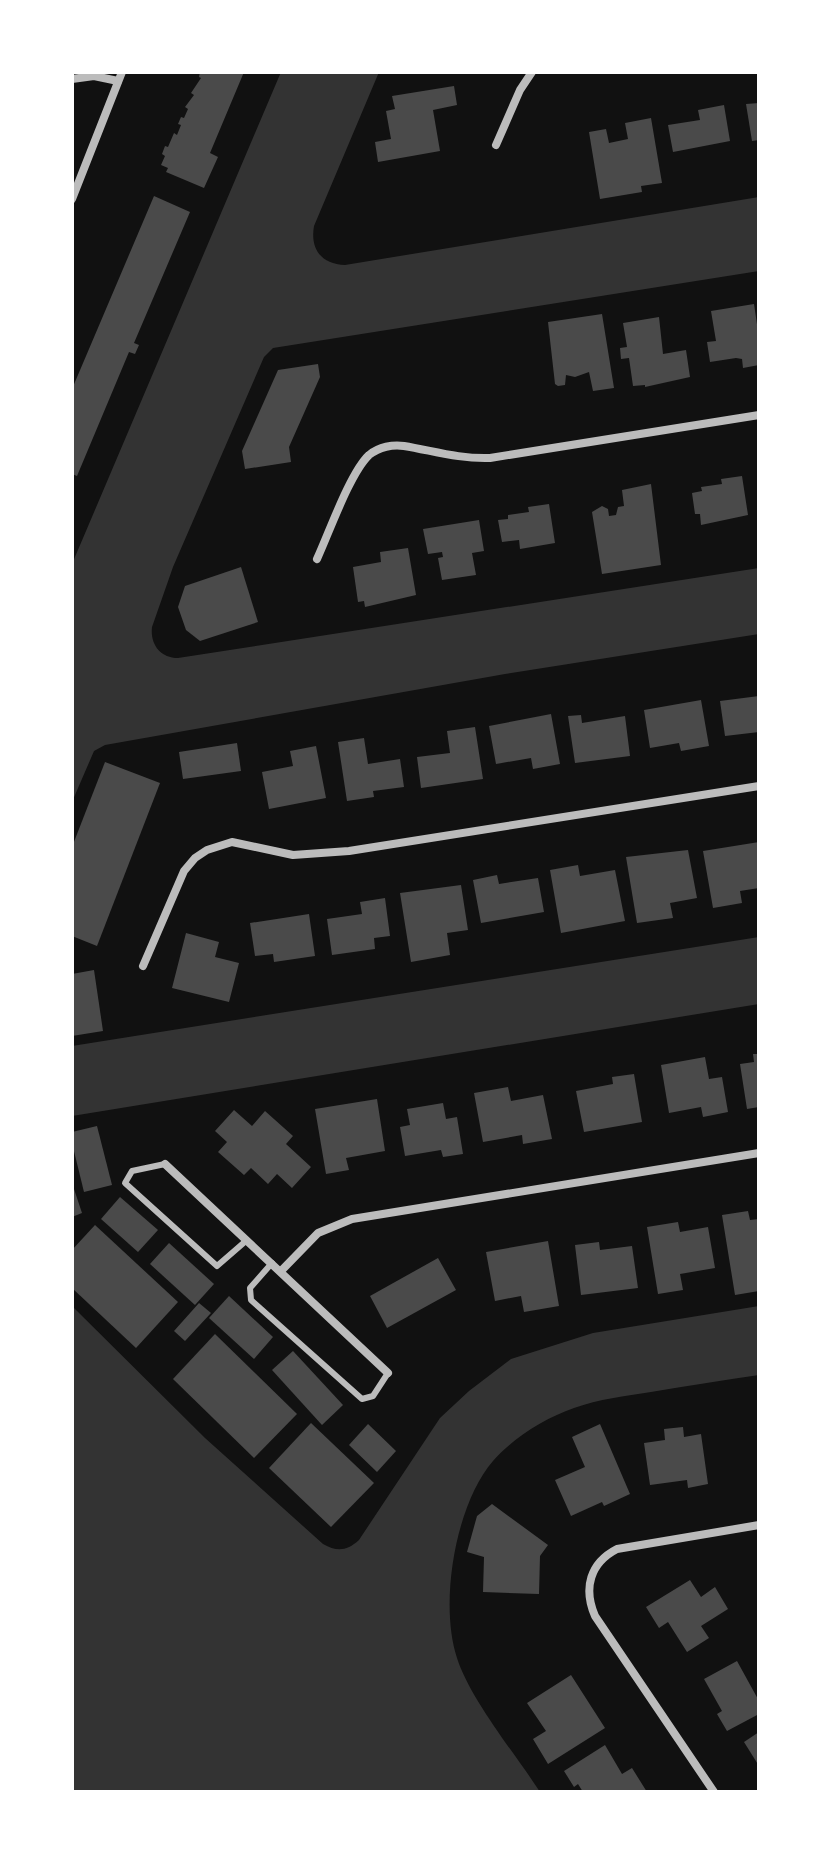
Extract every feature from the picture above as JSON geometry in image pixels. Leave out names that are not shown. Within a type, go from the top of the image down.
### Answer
[{"type":"street","points":[[72,199],[122,72]]},
{"type":"street","points":[[496,145],[520,90],[532,72]]},
{"type":"street","points":[[72,79],[94,76],[118,81]]},
{"type":"street","points":[[317,559],[356,473],[369,455],[387,446],[403,446],[460,458],[490,458],[759,415]]},
{"type":"street","points":[[143,966],[184,871],[195,858],[219,844],[242,842],[293,855],[349,851],[759,786]]},
{"type":"street","points":[[281,1271],[318,1233],[352,1219],[759,1153]]},
{"type":"street","points":[[165,1164],[388,1373]]},
{"type":"street","points":[[714,1792],[595,1616],[588,1592],[590,1580],[600,1560],[617,1549],[759,1525]]},
{"type":"lane","points":[[165,1164],[132,1171],[125,1183],[217,1266],[247,1240]]},
{"type":"lane","points":[[272,1263],[250,1288],[251,1300],[362,1399],[373,1396],[388,1373]]},
{"type":"shaded area","points":[[281,72],[379,72],[314,226],[316,248],[329,262],[345,265],[759,197],[759,271],[273,348],[264,357],[173,567],[152,627],[153,639],[161,653],[178,658],[759,568],[759,634],[505,674],[105,745],[94,751],[72,802],[72,564]]},
{"type":"shaded area","points":[[759,937],[759,1004],[72,1116],[72,1046]]},
{"type":"shaded area","points":[[72,1306],[205,1438],[323,1544],[337,1549],[346,1548],[359,1540],[440,1418],[511,1359],[593,1333],[759,1306],[759,1375],[612,1398],[563,1412],[520,1437],[493,1461],[480,1480],[460,1528],[454,1556],[450,1584],[452,1636],[457,1658],[472,1691],[540,1792],[72,1792]]},
{"type":"building","points":[[200,72],[244,72],[210,153],[218,157],[204,188],[166,172],[168,168],[161,165],[165,146],[168,147],[174,133],[177,135],[181,125],[178,124],[188,109],[185,107],[201,78]]},
{"type":"building","points":[[454,86],[457,105],[433,110],[440,151],[378,162],[375,142],[391,139],[386,111],[395,109],[392,96]]},
{"type":"building","points":[[759,103],[759,140],[752,141],[746,104]]},
{"type":"building","points":[[724,105],[730,141],[673,152],[668,125],[700,120],[698,110]]},
{"type":"building","points":[[651,118],[662,183],[641,186],[642,192],[600,199],[589,132],[606,129],[609,143],[628,139],[625,123]]},
{"type":"building","points":[[154,196],[190,212],[134,343],[139,345],[135,354],[129,352],[77,476],[72,474],[72,389]]},
{"type":"building","points":[[754,304],[759,365],[743,368],[742,359],[736,358],[710,362],[707,342],[716,341],[711,311]]},
{"type":"building","points":[[602,314],[614,388],[593,391],[589,372],[575,377],[566,375],[565,385],[558,386],[555,384],[548,322]]},
{"type":"building","points":[[659,317],[663,354],[686,350],[690,377],[645,387],[633,386],[629,358],[621,359],[620,348],[627,347],[623,323]]},
{"type":"building","points":[[318,364],[320,377],[289,447],[291,462],[245,469],[242,451],[278,370]]},
{"type":"building","points":[[742,476],[748,515],[701,525],[700,514],[695,514],[692,493],[702,491],[701,487],[722,484],[721,479]]},
{"type":"building","points":[[651,484],[661,565],[602,574],[592,512],[602,506],[608,509],[609,516],[616,515],[618,507],[624,506],[622,490]]},
{"type":"building","points":[[549,504],[555,543],[520,549],[519,540],[502,542],[498,520],[529,512],[528,507]]},
{"type":"building","points":[[479,520],[484,551],[472,553],[476,575],[442,580],[438,558],[443,557],[442,552],[428,554],[423,529]]},
{"type":"building","points":[[408,548],[416,595],[365,607],[364,601],[358,602],[353,567],[381,562],[380,552]]},
{"type":"building","points":[[241,567],[258,622],[200,641],[186,630],[178,607],[185,586]]},
{"type":"building","points":[[759,696],[759,732],[725,736],[720,701]]},
{"type":"building","points":[[701,700],[709,746],[681,751],[679,743],[650,748],[644,710]]},
{"type":"building","points":[[551,714],[560,764],[533,769],[531,758],[496,764],[489,726]]},
{"type":"building","points":[[581,715],[582,723],[625,716],[630,756],[575,763],[568,716]]},
{"type":"building","points":[[475,727],[483,779],[421,788],[417,757],[450,753],[447,731]]},
{"type":"building","points":[[364,738],[368,764],[400,759],[404,787],[373,791],[374,797],[347,801],[338,742]]},
{"type":"building","points":[[237,743],[241,771],[183,779],[179,752]]},
{"type":"building","points":[[316,746],[326,798],[269,809],[262,772],[293,766],[290,751]]},
{"type":"building","points":[[105,762],[160,783],[97,946],[72,936],[72,847]]},
{"type":"building","points":[[759,842],[759,888],[740,891],[742,903],[713,908],[703,851]]},
{"type":"building","points":[[688,850],[697,898],[670,903],[673,918],[637,923],[626,857]]},
{"type":"building","points":[[578,865],[580,876],[615,870],[625,921],[561,933],[550,870]]},
{"type":"building","points":[[497,875],[499,884],[538,878],[544,912],[481,923],[473,880]]},
{"type":"building","points":[[461,885],[468,930],[447,933],[450,955],[411,962],[400,893]]},
{"type":"building","points":[[385,898],[390,936],[374,938],[375,949],[332,955],[327,919],[362,914],[360,902]]},
{"type":"building","points":[[309,914],[315,956],[274,962],[273,954],[255,956],[250,923]]},
{"type":"building","points":[[186,933],[219,942],[215,957],[239,963],[229,1002],[172,988]]},
{"type":"building","points":[[94,970],[103,1031],[72,1036],[72,974]]},
{"type":"building","points":[[753,1054],[759,1054],[759,1107],[747,1109],[740,1064],[754,1062]]},
{"type":"building","points":[[705,1057],[709,1079],[722,1077],[728,1112],[703,1117],[701,1107],[669,1113],[661,1065]]},
{"type":"building","points":[[634,1074],[642,1122],[584,1132],[576,1091],[613,1084],[612,1077]]},
{"type":"building","points":[[508,1087],[511,1101],[543,1095],[552,1139],[523,1144],[522,1135],[483,1142],[474,1093]]},
{"type":"building","points":[[377,1099],[385,1151],[346,1158],[349,1170],[326,1174],[315,1109]]},
{"type":"building","points":[[443,1103],[446,1119],[457,1117],[463,1154],[443,1157],[441,1150],[405,1156],[400,1127],[410,1125],[407,1109]]},
{"type":"building","points":[[234,1110],[252,1126],[265,1111],[293,1136],[286,1144],[311,1167],[292,1188],[277,1174],[268,1184],[251,1168],[244,1175],[218,1152],[227,1142],[215,1131]]},
{"type":"building","points":[[97,1126],[112,1185],[84,1192],[72,1132]]},
{"type":"building","points":[[72,1183],[82,1213],[72,1217]]},
{"type":"building","points":[[120,1197],[158,1230],[138,1252],[101,1219]]},
{"type":"building","points":[[748,1211],[750,1220],[759,1219],[759,1291],[735,1295],[722,1215]]},
{"type":"building","points":[[678,1222],[680,1232],[708,1227],[715,1268],[680,1274],[683,1290],[658,1294],[647,1227]]},
{"type":"building","points":[[95,1225],[178,1302],[136,1348],[72,1288],[72,1250]]},
{"type":"building","points":[[548,1241],[559,1306],[524,1312],[521,1296],[495,1301],[486,1252]]},
{"type":"building","points":[[599,1242],[600,1250],[632,1246],[638,1288],[581,1295],[575,1245]]},
{"type":"building","points":[[169,1243],[214,1284],[195,1305],[150,1264]]},
{"type":"building","points":[[438,1258],[456,1290],[387,1328],[370,1296]]},
{"type":"building","points":[[229,1296],[273,1337],[254,1359],[209,1318]]},
{"type":"building","points":[[199,1303],[211,1313],[185,1341],[174,1331]]},
{"type":"building","points":[[215,1334],[297,1414],[254,1458],[173,1379]]},
{"type":"building","points":[[293,1351],[343,1405],[322,1425],[272,1370]]},
{"type":"building","points":[[311,1423],[374,1483],[331,1527],[269,1468]]},
{"type":"building","points":[[368,1424],[396,1451],[377,1472],[349,1445]]},
{"type":"building","points":[[600,1424],[630,1494],[571,1516],[555,1480],[585,1467],[572,1437]]},
{"type":"building","points":[[683,1427],[684,1437],[701,1434],[708,1484],[688,1488],[687,1480],[650,1485],[644,1443],[665,1440],[664,1429]]},
{"type":"building","points":[[492,1504],[548,1545],[540,1556],[539,1594],[483,1592],[484,1557],[467,1552],[477,1516]]},
{"type":"building","points":[[690,1580],[701,1597],[715,1587],[728,1609],[701,1626],[709,1638],[687,1652],[668,1622],[659,1628],[646,1607]]},
{"type":"building","points":[[737,1661],[759,1701],[759,1714],[727,1731],[717,1714],[722,1711],[704,1679]]},
{"type":"building","points":[[571,1675],[605,1728],[548,1764],[533,1739],[546,1731],[527,1703]]},
{"type":"building","points":[[759,1732],[759,1766],[744,1742]]},
{"type":"building","points":[[605,1745],[622,1774],[632,1768],[647,1792],[583,1792],[578,1784],[574,1787],[564,1771]]}]
